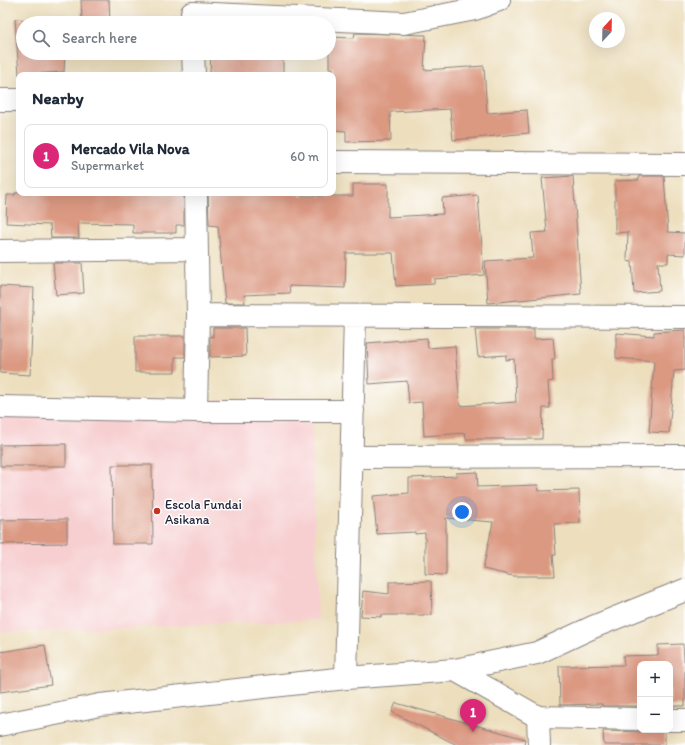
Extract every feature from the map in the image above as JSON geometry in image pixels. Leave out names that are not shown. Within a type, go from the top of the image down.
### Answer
[{"type":"street","points":[[336,20],[404,23],[475,9],[499,0]]},
{"type":"street","points":[[189,12],[267,16]]},
{"type":"street","points":[[193,60],[194,72]]},
{"type":"street","points":[[0,100],[16,100]]},
{"type":"street","points":[[336,162],[685,164]]},
{"type":"street","points":[[196,196],[198,315],[196,411]]},
{"type":"street","points":[[0,251],[197,249]]},
{"type":"street","points":[[198,315],[685,317]]},
{"type":"street","points":[[346,678],[355,316]]},
{"type":"street","points":[[0,407],[196,411],[353,411]]},
{"type":"street","points":[[352,457],[685,456]]},
{"type":"street","points":[[0,725],[100,705],[346,678],[455,670],[537,653],[593,627],[685,590]]},
{"type":"street","points":[[455,670],[538,717],[637,719]]},
{"type":"street","points":[[538,717],[539,745]]},
{"type":"street","points":[[673,720],[685,720]]},
{"type":"shaded area","name":"Escola Fundai Asikana","points":[[311,399],[318,620],[0,633],[0,402]]},
{"type":"building","points":[[81,0],[109,0],[110,16],[82,16]]},
{"type":"building","points":[[355,33],[426,35],[424,70],[484,66],[487,113],[527,110],[529,133],[453,140],[450,109],[390,112],[391,141],[346,142],[346,131],[336,130],[336,72],[333,72],[333,68],[329,68],[329,60],[336,60],[336,37],[354,38]]},
{"type":"building","points":[[18,60],[65,60],[64,72],[19,72]]},
{"type":"building","points":[[211,60],[283,60],[283,72],[210,72]]},
{"type":"building","points":[[573,176],[581,294],[488,303],[485,261],[533,258],[531,233],[547,232],[542,178]]},
{"type":"building","points":[[639,176],[664,176],[668,232],[685,233],[685,255],[668,254],[668,263],[658,263],[660,291],[634,293],[632,262],[627,261],[628,232],[615,233],[615,181],[639,180]]},
{"type":"building","points":[[353,184],[388,184],[388,217],[443,214],[442,198],[478,195],[484,275],[434,279],[434,284],[396,286],[393,253],[346,253],[345,288],[289,286],[290,293],[244,295],[245,303],[225,303],[218,226],[209,225],[208,196],[353,196]]},
{"type":"building","points":[[16,193],[16,196],[184,196],[184,225],[176,225],[176,233],[133,233],[133,224],[78,223],[79,238],[51,238],[50,225],[6,223],[7,195],[15,195]]},
{"type":"building","points":[[53,263],[82,263],[84,293],[56,295]]},
{"type":"building","points":[[0,286],[34,288],[30,375],[0,373]]},
{"type":"building","points":[[213,328],[245,328],[246,356],[210,357],[210,336],[213,337]]},
{"type":"building","points":[[475,329],[534,329],[534,339],[553,338],[555,359],[552,359],[553,381],[548,382],[550,408],[543,408],[542,439],[466,439],[465,433],[424,436],[422,402],[409,403],[407,381],[369,384],[367,343],[427,338],[428,348],[455,346],[460,406],[516,402],[514,359],[506,360],[506,355],[478,357]]},
{"type":"building","points":[[685,330],[685,370],[674,371],[669,433],[649,432],[654,361],[616,358],[616,333],[654,336],[654,332]]},
{"type":"building","points":[[135,336],[185,336],[185,357],[175,357],[175,372],[135,372]]},
{"type":"building","points":[[66,444],[66,466],[0,466],[0,445]]},
{"type":"building","points":[[112,465],[152,465],[153,544],[113,544]]},
{"type":"building","points":[[477,472],[478,487],[538,485],[539,491],[579,490],[580,523],[554,524],[556,555],[553,555],[555,576],[513,576],[483,569],[493,522],[446,518],[446,575],[425,574],[425,533],[415,534],[415,532],[377,534],[373,496],[409,493],[409,478],[457,476],[456,473]]},
{"type":"building","points":[[67,519],[67,543],[0,544],[0,520]]},
{"type":"building","points":[[431,581],[432,615],[381,615],[381,617],[361,616],[363,591],[389,594],[389,582]]},
{"type":"building","points":[[683,644],[685,661],[685,706],[673,706],[673,661],[637,661],[637,706],[602,706],[602,704],[560,705],[559,666],[624,665],[623,656],[658,655],[658,645]]},
{"type":"building","points":[[45,645],[51,685],[0,692],[0,652]]},
{"type":"building","points":[[396,703],[525,739],[524,745],[457,745],[392,712]]},
{"type":"building","points":[[603,731],[665,733],[665,745],[604,745]]},
{"type":"place","name":"Escola Fundai Asikana","points":[[157,511]]},
{"type":"place","name":"Mercado Vila Nova","points":[[473,732]]}]
